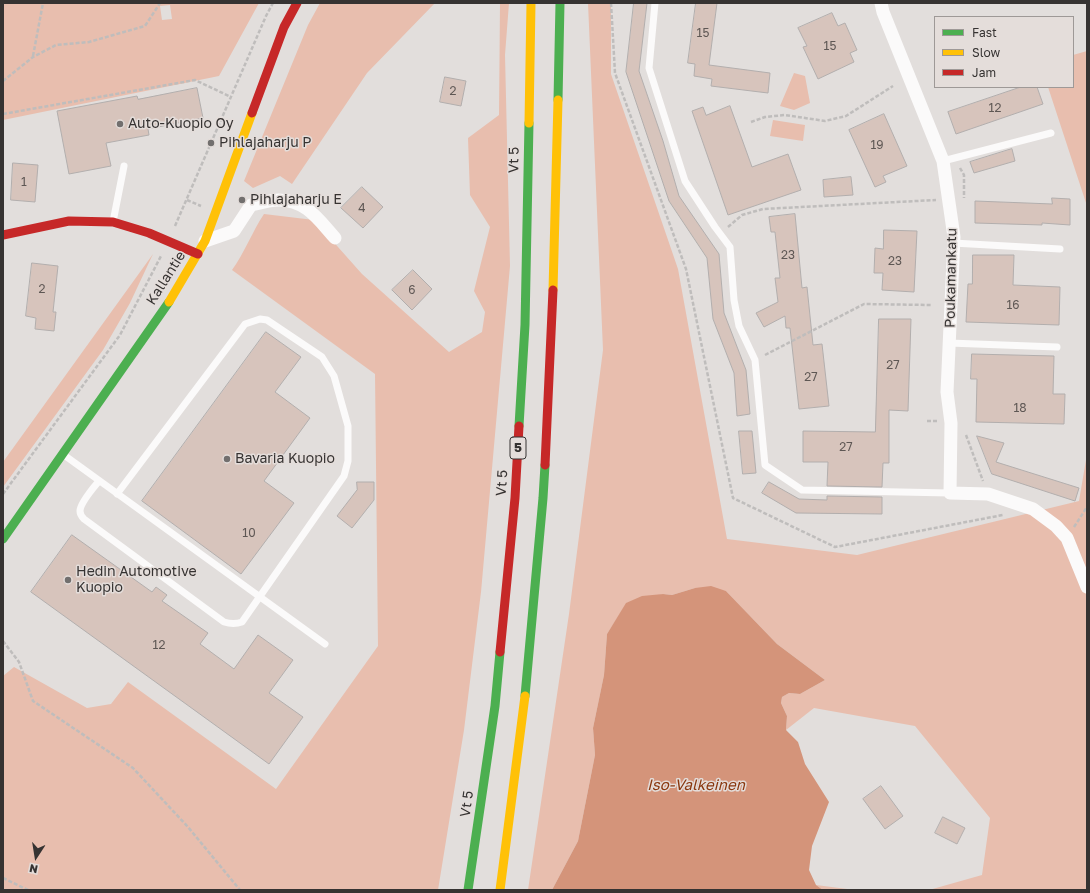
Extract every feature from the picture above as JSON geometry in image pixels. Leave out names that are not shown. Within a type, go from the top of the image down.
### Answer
[{"type":"main road","name":"Kallantie","points":[[3,539],[176,292],[198,254],[216,213],[284,28],[297,3]]},
{"type":"main road","name":"Vt 5","points":[[468,890],[495,706],[515,498],[525,325],[531,3]]},
{"type":"main road","name":"5","points":[[500,890],[524,709],[543,498],[552,324],[560,3]]},
{"type":"main road","points":[[3,235],[69,221],[113,222],[149,233],[198,254]]},
{"type":"street","name":"Poukamankatu","points":[[881,3],[883,12],[943,162],[954,237],[947,392],[951,422],[950,494]]},
{"type":"street","points":[[205,241],[234,231],[251,205],[278,200],[298,202],[310,210],[335,238]]},
{"type":"street","points":[[950,494],[988,494],[1033,509],[1056,526],[1068,538],[1087,587]]},
{"type":"lane","points":[[655,3],[649,68],[685,181],[719,233],[730,247],[734,300],[739,326],[755,360],[765,465],[802,490],[950,494]]},
{"type":"lane","points":[[943,162],[1050,133]]},
{"type":"lane","points":[[113,222],[124,166]]},
{"type":"lane","points":[[953,243],[1060,249]]},
{"type":"lane","points":[[99,481],[80,510],[84,519],[224,622],[236,624],[242,622],[344,476],[348,461],[348,426],[334,376],[322,357],[267,320],[253,320],[244,324],[117,494]]},
{"type":"lane","points":[[949,342],[1057,347]]},
{"type":"lane","points":[[63,455],[325,644]]},
{"type":"path","points":[[33,57],[42,3]]},
{"type":"path","points":[[3,80],[33,57],[56,45],[89,42],[145,26],[160,3]]},
{"type":"path","points":[[3,494],[120,335],[168,242],[273,3]]},
{"type":"path","points":[[3,114],[196,80],[231,97]]},
{"type":"path","points":[[751,122],[764,117],[785,115],[825,121],[846,116],[893,86]]},
{"type":"path","points":[[719,233],[742,215],[763,209],[934,200]]},
{"type":"path","points":[[755,360],[864,304],[931,305]]},
{"type":"path","points":[[1068,538],[1087,507]]},
{"type":"path","points":[[3,641],[19,662],[33,700],[132,768],[188,827],[240,890]]},
{"type":"path","points":[[3,878],[28,890]]},
{"type":"shaded area","points":[[3,3],[259,3],[219,76],[3,120]],"holes":[[[170,5],[172,19],[162,20],[160,6]]]},
{"type":"shaded area","points":[[320,3],[435,3],[367,73],[292,184],[280,176],[253,188],[244,181],[308,25]]},
{"type":"shaded area","points":[[500,3],[509,3],[505,55],[510,266],[481,592],[464,730],[438,890],[3,890],[3,676],[14,667],[87,708],[111,704],[128,682],[276,789],[378,646],[375,374],[232,270],[264,214],[314,220],[362,274],[449,352],[482,332],[485,312],[474,291],[490,227],[470,195],[468,138],[499,115]]},
{"type":"shaded area","points":[[588,3],[611,3],[611,74],[678,269],[727,539],[857,555],[1079,501],[1086,460],[1087,338],[1087,890],[929,890],[982,875],[990,818],[915,726],[814,708],[786,730],[787,716],[781,703],[782,697],[789,693],[800,694],[825,680],[777,644],[726,591],[695,588],[672,595],[663,594],[627,603],[607,634],[604,675],[593,728],[595,755],[578,841],[552,890],[528,890],[569,614],[603,350]]},
{"type":"shaded area","points":[[1087,51],[1087,206],[1048,88],[1074,88],[1074,55]]},
{"type":"shaded area","points":[[794,73],[805,76],[810,103],[794,110],[780,106]]},
{"type":"shaded area","points":[[773,120],[805,125],[803,141],[770,136]]},
{"type":"shaded area","points":[[153,254],[130,303],[103,350],[3,487],[3,462]]},
{"type":"shaded area","points":[[816,885],[855,890],[823,890]]},
{"type":"water","name":"Iso-Valkeinen","points":[[711,586],[726,591],[777,644],[825,680],[800,694],[789,693],[782,697],[781,703],[787,716],[786,730],[798,742],[805,764],[829,802],[812,846],[809,870],[816,885],[823,890],[552,890],[578,841],[595,755],[593,728],[604,675],[607,634],[626,603],[642,596],[663,594],[672,595],[695,588]]},
{"type":"building","points":[[634,3],[647,3],[639,71],[663,141],[679,196],[719,254],[724,313],[746,370],[750,414],[737,416],[734,373],[713,319],[707,258],[669,201],[626,72]]},
{"type":"building","points":[[696,3],[717,3],[709,65],[770,73],[768,93],[711,86],[712,79],[694,76],[695,64],[688,63]]},
{"type":"building","points":[[832,13],[838,26],[845,23],[857,50],[850,53],[854,62],[818,79],[803,47],[807,46],[798,28]]},
{"type":"building","points":[[445,77],[466,81],[461,106],[440,102]]},
{"type":"building","points":[[197,88],[203,118],[148,129],[149,135],[106,143],[111,166],[69,174],[57,111],[137,96],[138,99]]},
{"type":"building","points":[[1018,88],[1037,88],[1043,104],[956,134],[948,112]]},
{"type":"building","points":[[730,106],[752,167],[788,154],[801,190],[728,215],[692,111],[703,107],[706,115]]},
{"type":"building","points":[[884,114],[907,166],[883,176],[886,182],[875,187],[849,130]]},
{"type":"building","points":[[1012,149],[1015,161],[974,173],[970,162]]},
{"type":"building","points":[[13,163],[38,165],[35,202],[11,200]]},
{"type":"building","points":[[851,177],[853,195],[824,197],[823,180]]},
{"type":"building","points":[[362,187],[383,207],[363,228],[341,208]]},
{"type":"building","points":[[1052,198],[1070,199],[1070,225],[1042,223],[1042,225],[975,223],[975,201],[1052,204]]},
{"type":"building","points":[[795,214],[802,288],[807,287],[813,345],[822,344],[829,406],[799,409],[790,328],[786,328],[785,316],[764,327],[756,313],[778,302],[775,278],[780,278],[775,232],[771,232],[769,217]]},
{"type":"building","points":[[884,230],[917,231],[914,292],[882,290],[883,273],[874,273],[875,248],[883,249]]},
{"type":"building","points":[[973,255],[1014,255],[1013,285],[1060,287],[1059,325],[966,322],[968,284],[972,284]]},
{"type":"building","points":[[32,263],[58,266],[53,312],[56,312],[54,331],[35,329],[36,318],[26,316]]},
{"type":"building","points":[[413,270],[432,289],[412,310],[392,290]]},
{"type":"building","points":[[879,319],[911,319],[908,411],[889,410],[889,463],[883,463],[882,487],[827,486],[828,462],[803,462],[803,431],[875,432]]},
{"type":"building","points":[[266,332],[301,357],[275,392],[310,418],[264,481],[294,503],[241,574],[142,501]]},
{"type":"building","points":[[972,354],[1054,356],[1053,394],[1065,394],[1064,424],[976,422],[977,379],[971,379]]},
{"type":"building","points":[[739,431],[752,431],[756,473],[743,474]]},
{"type":"building","points":[[977,436],[1004,443],[996,462],[1079,488],[1075,501],[992,474]]},
{"type":"building","points":[[357,482],[374,482],[374,500],[352,528],[337,516],[357,490]]},
{"type":"building","points":[[769,482],[799,499],[827,500],[827,496],[882,497],[882,514],[796,513],[762,493]]},
{"type":"building","points":[[72,535],[152,592],[156,587],[167,595],[162,601],[208,633],[200,644],[234,669],[258,635],[293,660],[269,693],[303,717],[269,764],[31,592]]},
{"type":"building","points":[[881,786],[903,816],[885,829],[863,799]]},
{"type":"building","points":[[943,817],[965,828],[957,844],[935,833]]},
{"type":"traffic: fast","points":[[558,100],[560,3]]},
{"type":"traffic: fast","points":[[519,426],[525,325],[529,123]]},
{"type":"traffic: fast","points":[[3,539],[169,302]]},
{"type":"traffic: fast","points":[[525,696],[545,465]]},
{"type":"traffic: fast","points":[[468,890],[495,706],[500,652]]},
{"type":"traffic: slow","points":[[529,123],[531,3]]},
{"type":"traffic: slow","points":[[553,290],[558,100]]},
{"type":"traffic: slow","points":[[169,302],[205,241],[252,113]]},
{"type":"traffic: slow","points":[[500,890],[525,696]]},
{"type":"traffic: jam","points":[[252,113],[284,27],[297,3]]},
{"type":"traffic: jam","points":[[3,235],[69,221],[113,222],[149,233],[198,254]]},
{"type":"traffic: jam","points":[[545,465],[553,290]]},
{"type":"traffic: jam","points":[[500,652],[515,498],[519,426]]},
{"type":"place","name":"Auto-Kuopio Oy","points":[[120,124]]},
{"type":"place","name":"Pihlajaharju P","points":[[211,143]]},
{"type":"place","name":"Pihlajaharju E","points":[[242,200]]},
{"type":"place","name":"Bavaria Kuopio","points":[[227,459]]},
{"type":"place","name":"Hedin Automotive Kuopio","points":[[68,580]]}]
